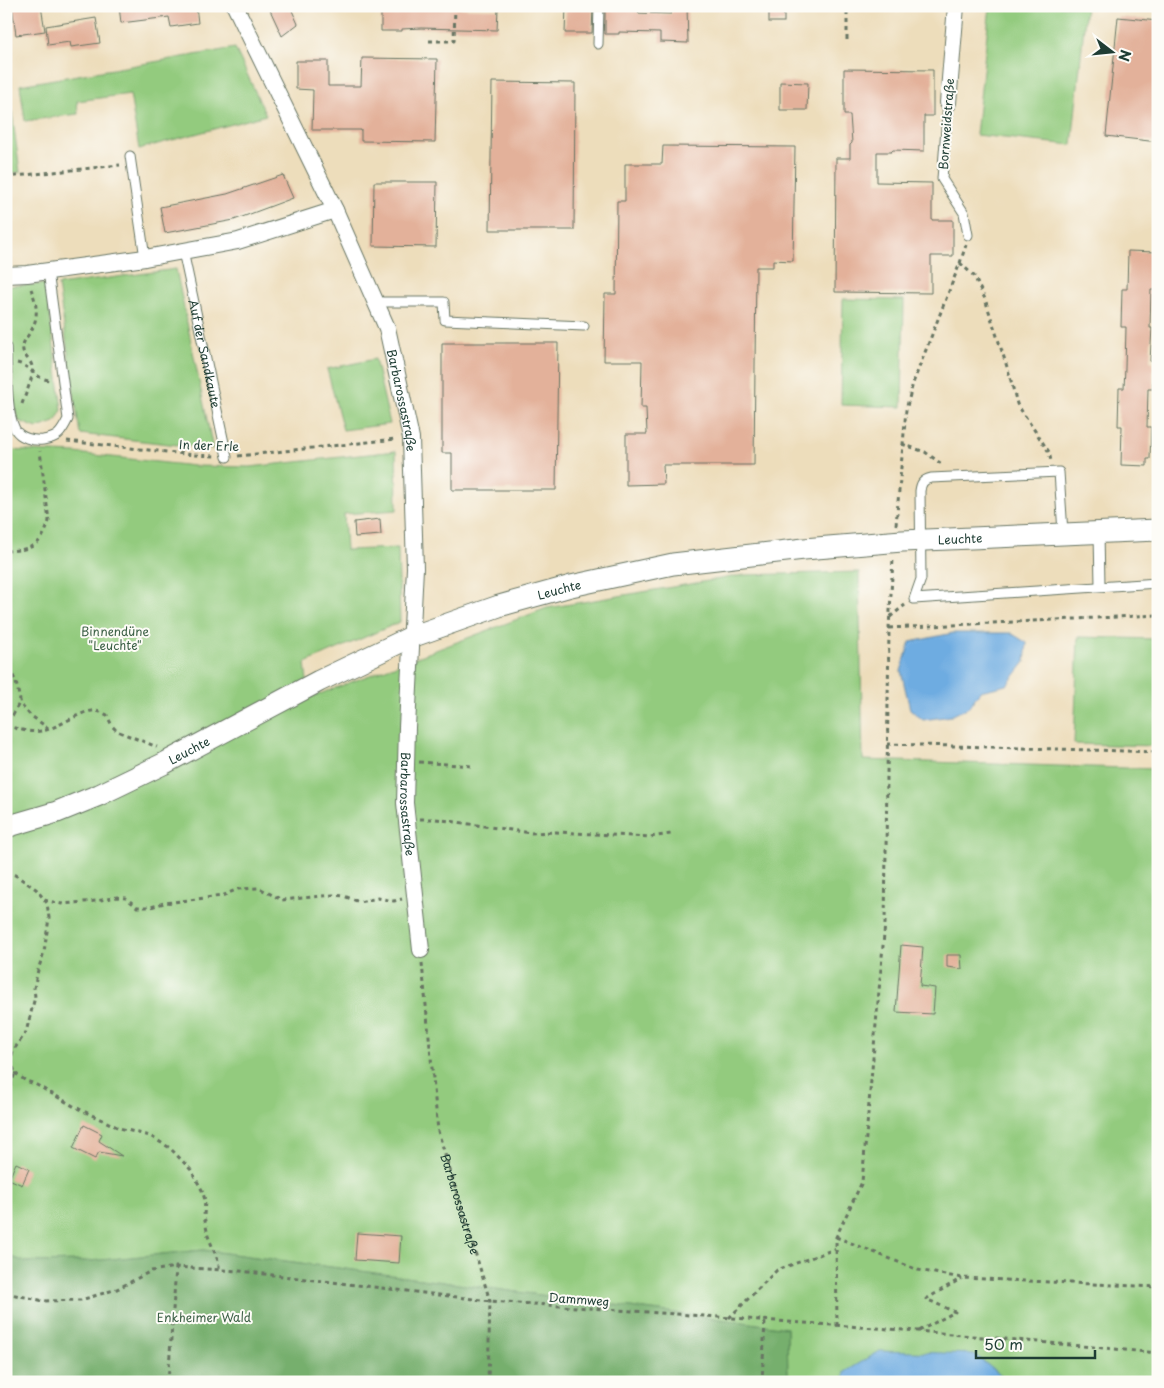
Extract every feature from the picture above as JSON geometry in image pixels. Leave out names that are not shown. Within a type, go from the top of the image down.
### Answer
[{"type":"street","name":"Barbarossastraße","points":[[235,6],[335,210],[387,328],[411,438],[415,568],[405,803],[420,950]]},
{"type":"street","name":"Bornweidstraße","points":[[948,103],[956,6]]},
{"type":"street","points":[[14,274],[145,258],[238,241],[335,210]]},
{"type":"street","name":"Leuchte","points":[[6,827],[58,812],[99,795],[163,764],[319,681],[411,637],[499,606],[544,593],[626,573],[673,564],[804,549],[920,540],[1158,530]]},
{"type":"lane","points":[[598,44],[599,6]]},
{"type":"lane","name":"Bornweidstraße","points":[[948,103],[942,179],[964,213],[968,235]]},
{"type":"lane","points":[[131,160],[145,258]]},
{"type":"lane","name":"Auf der Sandkaute","points":[[183,251],[227,457]]},
{"type":"lane","points":[[6,347],[10,414],[16,430],[27,439],[38,441],[54,438],[63,430],[68,419],[48,271]]},
{"type":"lane","points":[[375,302],[444,302],[445,320],[584,326]]},
{"type":"lane","points":[[1063,533],[1059,472],[931,478],[925,480],[921,484],[920,491],[921,579],[914,598],[1158,583]]},
{"type":"lane","points":[[1099,532],[1100,586]]},
{"type":"path","points":[[429,41],[454,41],[455,6]]},
{"type":"path","points":[[847,6],[847,40]]},
{"type":"path","points":[[6,178],[131,160]]},
{"type":"path","points":[[896,526],[906,410],[913,382],[960,263],[968,235]]},
{"type":"path","points":[[960,263],[974,276],[985,299],[1009,372],[1017,404],[1050,452],[1053,472]]},
{"type":"path","points":[[14,274],[33,295],[37,314],[34,326],[23,348],[23,352],[31,364],[33,372],[21,411]]},
{"type":"path","points":[[8,367],[17,363],[27,367],[44,380],[50,380],[62,375]]},
{"type":"path","name":"In der Erle","points":[[38,441],[79,441],[194,455],[227,457],[411,438]]},
{"type":"path","points":[[6,551],[29,548],[41,541],[47,530],[49,521],[38,441]]},
{"type":"path","points":[[902,444],[925,452],[943,464],[952,478]]},
{"type":"path","points":[[836,1326],[836,1237],[862,1182],[885,922],[889,628],[894,558]]},
{"type":"path","points":[[890,617],[914,598]]},
{"type":"path","points":[[889,628],[1158,615]]},
{"type":"path","points":[[6,661],[16,682],[20,702],[25,710],[48,728]]},
{"type":"path","points":[[6,720],[13,715],[20,702]]},
{"type":"path","points":[[6,725],[26,732],[42,732],[92,711],[99,712],[107,714],[112,726],[117,731],[163,751]]},
{"type":"path","points":[[887,744],[1158,752]]},
{"type":"path","points":[[406,761],[472,766]]},
{"type":"path","points":[[407,819],[436,819],[531,833],[556,832],[636,837],[671,834]]},
{"type":"path","points":[[6,873],[15,875],[32,886],[47,903],[49,918],[44,952],[34,988],[35,997],[26,1032],[11,1059],[15,1073],[75,1108],[115,1127],[150,1136],[178,1155],[191,1170],[202,1190],[205,1200],[204,1216],[208,1236],[219,1263],[219,1269]]},
{"type":"path","points":[[44,900],[62,904],[117,897],[126,898],[137,907],[151,907],[164,903],[222,896],[238,889],[259,888],[282,900],[333,895],[344,896],[359,902],[378,898],[394,901],[414,896]]},
{"type":"path","name":"Barbarossastraße","points":[[420,950],[438,1131],[490,1302],[488,1382]]},
{"type":"path","points":[[7,1064],[13,1067]]},
{"type":"path","points":[[6,1099],[15,1073]]},
{"type":"path","points":[[836,1237],[918,1270],[962,1278],[1158,1287]]},
{"type":"path","points":[[729,1318],[777,1270],[835,1249]]},
{"type":"path","points":[[168,1382],[176,1266]]},
{"type":"path","name":"Dammweg","points":[[6,1294],[44,1301],[81,1300],[117,1289],[152,1271],[176,1266],[219,1269],[490,1302],[918,1331],[1158,1353]]},
{"type":"path","points":[[918,1331],[955,1312],[926,1300],[962,1278]]},
{"type":"path","points":[[762,1382],[765,1321]]},
{"type":"green space","points":[[990,6],[1086,6],[1072,145],[976,135]]},
{"type":"green space","points":[[235,48],[266,115],[139,149],[130,94],[77,101],[78,114],[25,121],[20,85]]},
{"type":"green space","points":[[6,91],[9,91],[20,172],[6,174]]},
{"type":"green space","points":[[176,269],[213,449],[80,434],[58,285]]},
{"type":"green space","points":[[46,284],[62,410],[55,422],[37,428],[19,421],[15,410],[7,286]]},
{"type":"green space","points":[[843,299],[904,300],[902,407],[841,405]]},
{"type":"green space","points":[[375,359],[390,424],[343,430],[327,369]]},
{"type":"green space","name":"Binnendüne \"Leuchte\"","points":[[6,450],[75,453],[194,466],[250,467],[396,451],[397,510],[344,514],[346,550],[398,548],[400,622],[305,663],[309,698],[547,608],[744,575],[859,572],[863,760],[1158,769],[1158,1382],[788,1382],[787,1328],[203,1250],[91,1261],[25,1262],[6,1255]]},
{"type":"green space","points":[[1078,637],[1158,639],[1158,746],[1074,744]]},
{"type":"green space","name":"Enkheimer Wald","points":[[203,1250],[787,1328],[788,1382],[6,1382],[6,1255],[26,1262],[91,1261]]},
{"type":"water","points":[[953,633],[1011,633],[1027,643],[1025,662],[1007,685],[980,691],[969,707],[951,716],[923,720],[910,709],[901,671],[910,642]]},
{"type":"water","points":[[880,1351],[974,1354],[1009,1382],[844,1382],[845,1372]]},
{"type":"building","points":[[12,6],[41,6],[45,31],[16,35]]},
{"type":"building","points":[[119,6],[196,6],[198,23],[171,27],[169,17],[121,23]]},
{"type":"building","points":[[278,6],[290,6],[298,24],[282,36],[270,10]]},
{"type":"building","points":[[381,6],[450,6],[450,8],[498,9],[497,30],[421,28],[402,29],[402,31],[381,31]]},
{"type":"building","points":[[566,6],[593,6],[592,33],[565,33]]},
{"type":"building","points":[[605,6],[639,6],[638,13],[671,14],[672,6],[687,6],[688,43],[660,42],[660,33],[619,32],[619,34],[605,34]]},
{"type":"building","points":[[769,6],[784,6],[784,22],[769,22]]},
{"type":"building","points":[[1118,17],[1158,21],[1158,142],[1106,136]]},
{"type":"building","points":[[96,18],[100,43],[71,47],[70,42],[48,45],[46,26]]},
{"type":"building","points":[[362,58],[437,59],[435,142],[361,141],[361,130],[312,130],[313,90],[296,89],[296,61],[328,61],[328,86],[361,86]]},
{"type":"building","points":[[844,69],[933,70],[933,116],[924,116],[924,151],[893,150],[891,152],[877,152],[877,182],[932,183],[932,220],[953,220],[953,256],[931,256],[931,293],[835,292],[836,158],[850,158],[850,145],[852,143],[850,115],[844,115]]},
{"type":"building","points":[[492,82],[575,83],[574,230],[490,230]]},
{"type":"building","points":[[780,82],[808,83],[807,110],[780,110]]},
{"type":"building","points":[[663,146],[795,147],[793,261],[773,260],[773,267],[756,267],[754,465],[663,465],[664,484],[626,485],[626,434],[647,434],[646,408],[641,408],[642,361],[604,361],[605,294],[616,294],[617,201],[625,201],[625,164],[662,164]]},
{"type":"building","points":[[283,175],[293,198],[234,220],[165,233],[160,207],[227,194]]},
{"type":"building","points":[[374,182],[437,182],[436,247],[373,246]]},
{"type":"building","points":[[1128,251],[1157,252],[1156,290],[1151,290],[1150,328],[1152,328],[1150,361],[1153,362],[1153,389],[1148,389],[1147,427],[1151,427],[1150,459],[1147,459],[1147,466],[1121,465],[1122,426],[1118,426],[1119,388],[1124,388],[1126,327],[1121,327],[1122,289],[1127,289]]},
{"type":"building","points":[[442,343],[558,343],[556,490],[452,490],[452,453],[442,453]]},
{"type":"building","points":[[380,519],[381,535],[355,537],[354,522]]},
{"type":"building","points":[[901,945],[923,947],[920,986],[935,988],[933,1014],[896,1012]]},
{"type":"building","points":[[947,955],[961,955],[962,969],[947,967]]},
{"type":"building","points":[[84,1125],[102,1134],[99,1141],[122,1156],[99,1152],[95,1159],[73,1148]]},
{"type":"building","points":[[16,1163],[29,1169],[22,1185],[9,1179]]},
{"type":"building","points":[[357,1233],[401,1236],[399,1263],[355,1260]]}]
